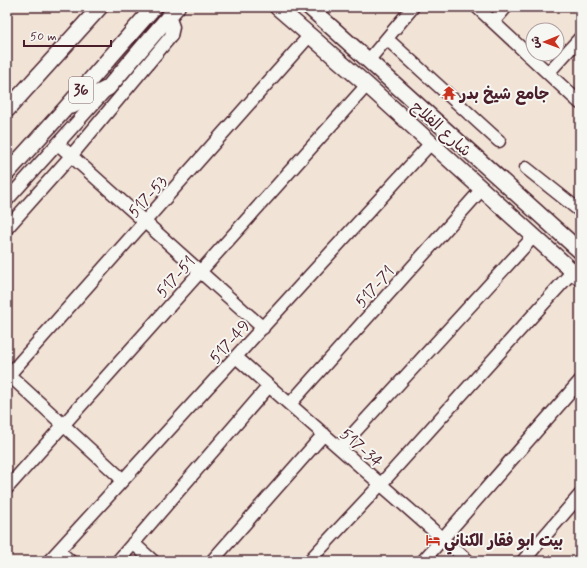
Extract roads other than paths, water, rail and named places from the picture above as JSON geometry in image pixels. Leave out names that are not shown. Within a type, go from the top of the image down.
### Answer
[{"type":"main road","name":"36","points":[[7,110],[100,7]]},
{"type":"main road","name":"36","points":[[7,174],[154,7]]},
{"type":"main road","name":"شارع الفلاح","points":[[277,7],[367,85],[576,275]]},
{"type":"main road","name":"شارع الفلاح","points":[[309,7],[580,251]]},
{"type":"main road","points":[[65,109],[108,88],[173,11]]},
{"type":"street","points":[[368,61],[413,7]]},
{"type":"street","points":[[477,7],[580,103]]},
{"type":"street","points":[[493,22],[506,7]]},
{"type":"street","points":[[7,228],[71,156],[172,36],[173,11]]},
{"type":"street","name":"517-53","points":[[8,375],[310,35]]},
{"type":"street","points":[[548,73],[580,38]]},
{"type":"street","points":[[387,39],[499,141]]},
{"type":"street","name":"517-51","points":[[7,488],[367,85]]},
{"type":"street","points":[[7,200],[108,88]]},
{"type":"street","name":"517-49","points":[[50,561],[431,143]]},
{"type":"street","points":[[58,144],[263,328]]},
{"type":"street","points":[[526,168],[580,211]]},
{"type":"street","points":[[7,174],[20,185]]},
{"type":"street","name":"517-71","points":[[290,404],[482,189]]},
{"type":"street","points":[[340,448],[534,236]]},
{"type":"street","points":[[309,561],[576,275]]},
{"type":"street","name":"517-34","points":[[236,357],[468,561]]},
{"type":"street","points":[[8,375],[64,424],[123,480]]},
{"type":"street","points":[[422,561],[443,539],[580,381]]},
{"type":"street","points":[[118,561],[269,386]]},
{"type":"street","points":[[212,561],[324,434]]},
{"type":"street","points":[[523,561],[580,495]]},
{"type":"street","points":[[133,543],[153,561]]},
{"type":"street","points":[[59,551],[70,561]]},
{"type":"place","name":"جامع شيخ بدر","points":[[449,93]]},
{"type":"place","name":"بيت ابو فقار الكناني","points":[[433,540]]}]
